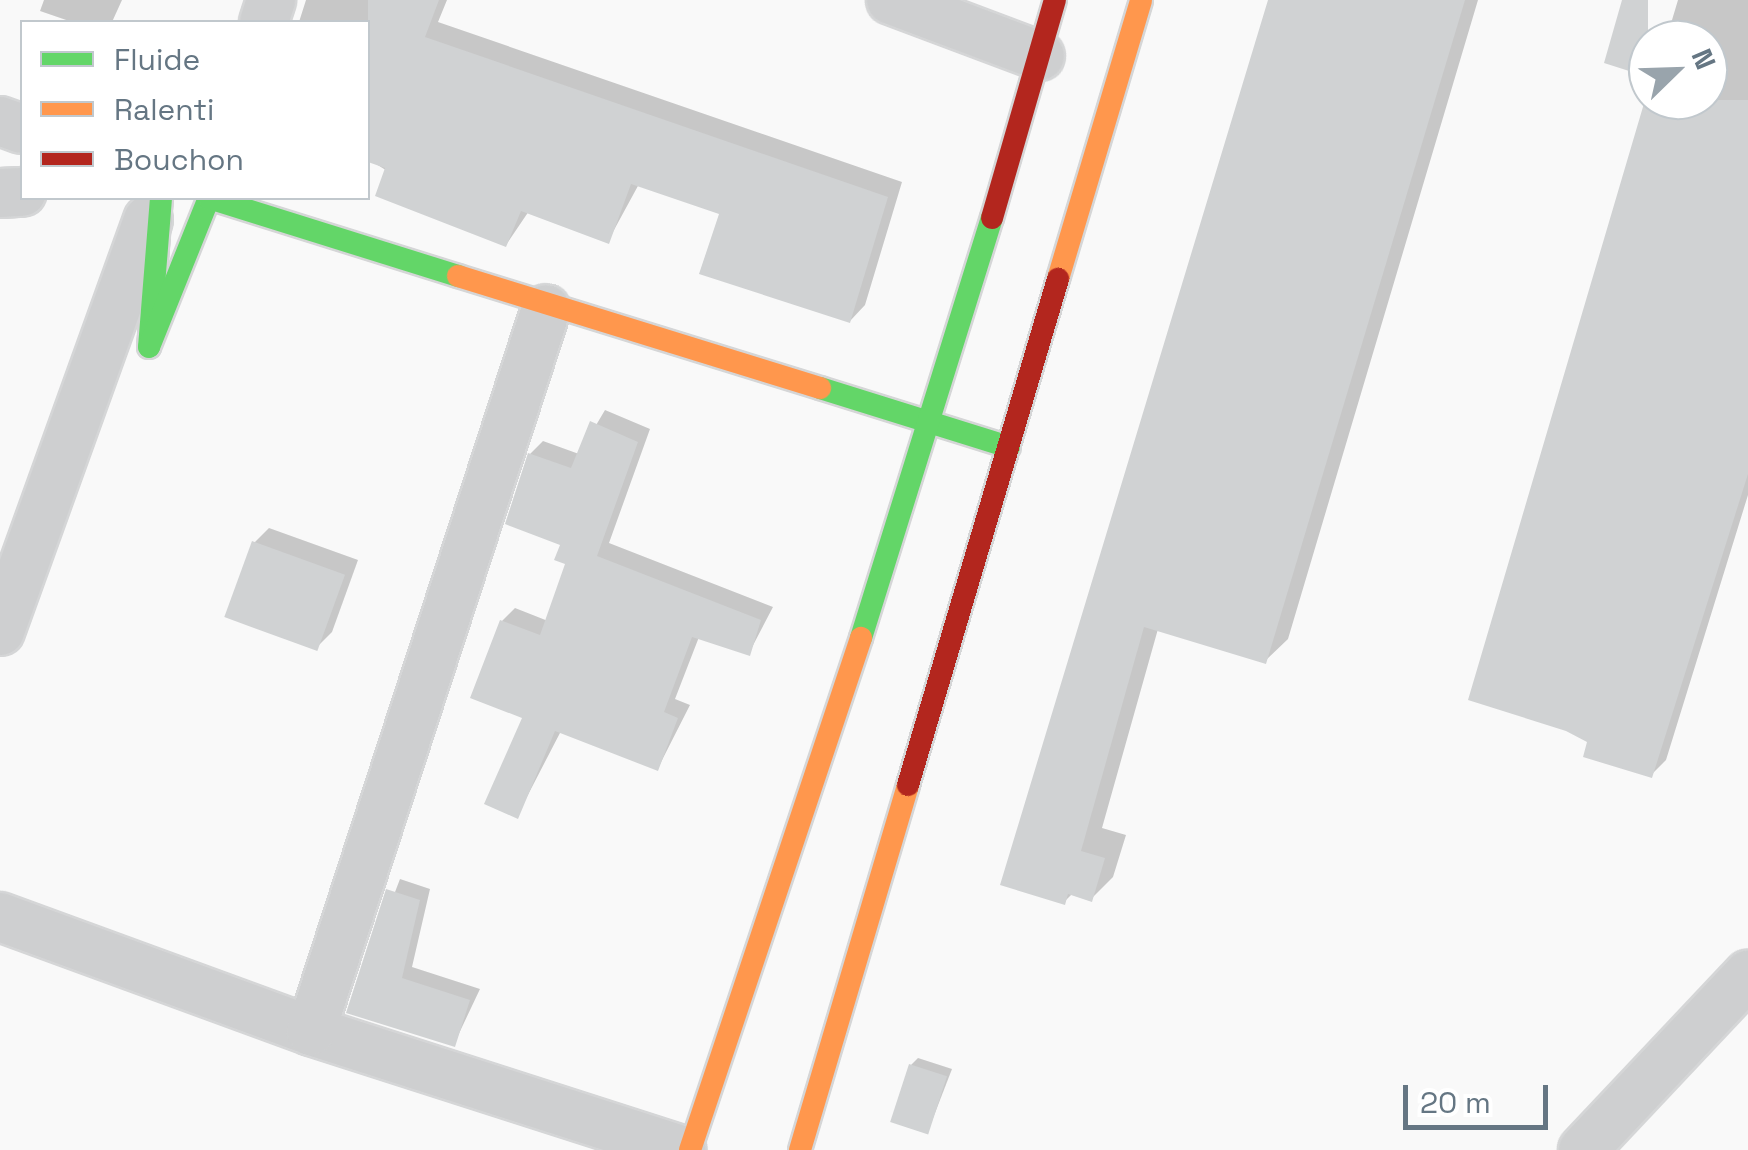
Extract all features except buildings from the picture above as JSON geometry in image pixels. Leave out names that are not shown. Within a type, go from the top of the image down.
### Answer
[{"type":"main road","points":[[690,1150],[935,416],[1055,0]]},
{"type":"main road","points":[[800,1150],[1141,0]]},
{"type":"main road","points":[[158,200],[149,346],[208,200]]},
{"type":"main road","points":[[215,200],[546,308],[935,416],[1009,447]]},
{"type":"street","points":[[891,0],[1040,56]]},
{"type":"street","points":[[0,631],[157,200]]},
{"type":"street","points":[[311,1031],[546,308]]},
{"type":"street","points":[[0,916],[311,1031],[682,1150]]},
{"type":"street","points":[[1583,1150],[1748,975]]},
{"type":"traffic: fast","points":[[161,200],[149,347],[208,200]]},
{"type":"traffic: fast","points":[[215,200],[458,276]]},
{"type":"traffic: fast","points":[[861,638],[992,218]]},
{"type":"traffic: fast","points":[[820,388],[1009,447]]},
{"type":"traffic: slow","points":[[1058,279],[1141,0]]},
{"type":"traffic: slow","points":[[458,276],[820,388]]},
{"type":"traffic: slow","points":[[690,1150],[861,638]]},
{"type":"traffic: slow","points":[[800,1150],[908,785]]},
{"type":"traffic: jam","points":[[992,218],[1055,0]]},
{"type":"traffic: jam","points":[[908,785],[1058,279]]}]
